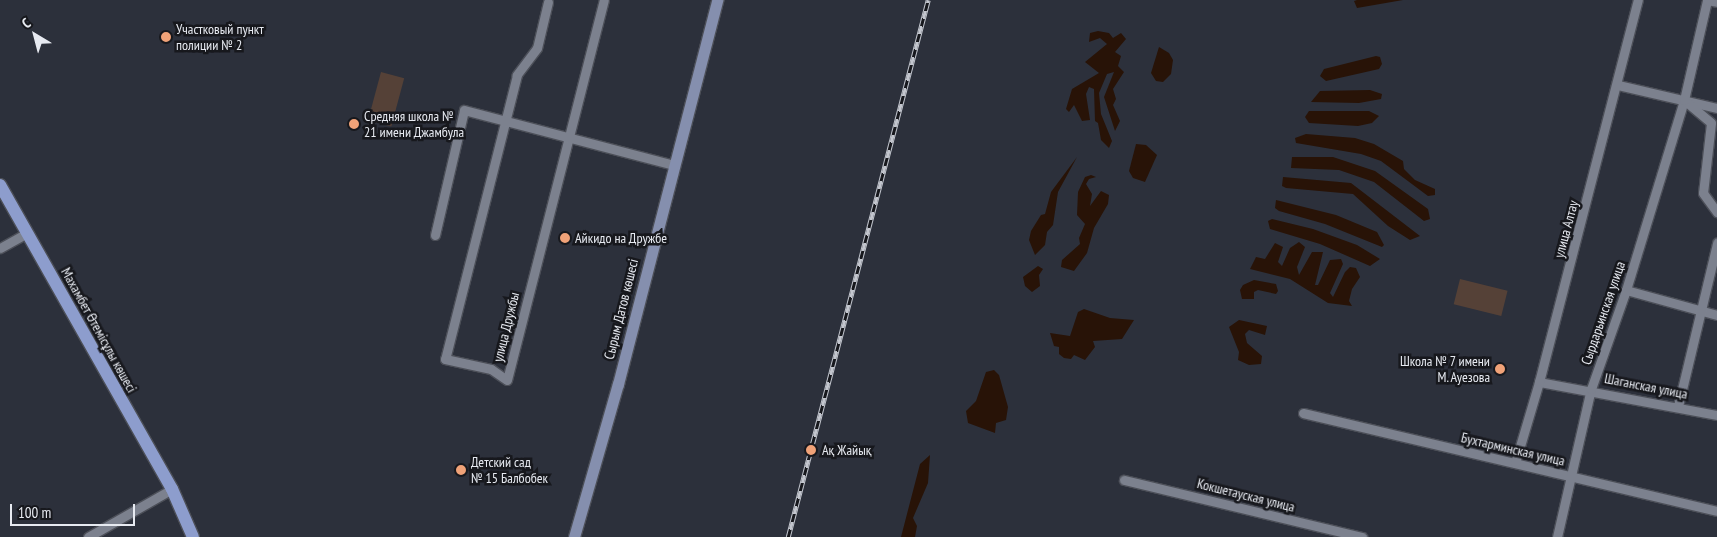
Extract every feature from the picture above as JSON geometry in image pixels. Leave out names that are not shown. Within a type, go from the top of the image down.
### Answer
[{"type":"main road","name":"Сырым Датов көшесі","points":[[574,537],[674,165],[716,0]]},
{"type":"main road","name":"Махамбет Өтемісұлы көшесі","points":[[0,185],[172,489],[193,537]]},
{"type":"street","name":"улица Дружбы","points":[[548,2],[537,48],[517,75],[445,359],[491,369],[507,380],[604,0]]},
{"type":"street","name":"улица Алтау","points":[[1515,463],[1539,382],[1618,85],[1638,0]]},
{"type":"street","points":[[1684,100],[1707,0],[1717,2]]},
{"type":"street","points":[[1618,85],[1717,108]]},
{"type":"street","points":[[1684,100],[1710,123],[1703,183],[1707,201],[1717,212]]},
{"type":"street","name":"Сырдарьинская улица","points":[[1557,537],[1573,477],[1591,389],[1626,290],[1684,100]]},
{"type":"street","points":[[435,235],[464,110],[674,165]]},
{"type":"street","points":[[0,248],[27,233]]},
{"type":"street","points":[[1678,406],[1717,243]]},
{"type":"street","points":[[1626,290],[1717,315]]},
{"type":"street","name":"Шаганская улица","points":[[1539,382],[1591,389],[1717,415]]},
{"type":"street","name":"Бухтарминская улица","points":[[1303,413],[1717,511]]},
{"type":"street","name":"Кокшетауская улица","points":[[1124,480],[1362,537]]},
{"type":"street","points":[[88,537],[172,489]]},
{"type":"shaded area","points":[[1357,0],[1403,0],[1357,8],[1354,1]]},
{"type":"shaded area","points":[[1098,31],[1109,33],[1113,38],[1121,33],[1126,39],[1115,52],[1121,56],[1118,66],[1124,72],[1113,89],[1116,99],[1113,105],[1120,121],[1115,131],[1104,97],[1114,72],[1107,74],[1099,93],[1101,114],[1112,141],[1109,148],[1101,140],[1098,123],[1095,121],[1094,89],[1089,87],[1086,94],[1090,120],[1082,121],[1074,105],[1069,112],[1066,109],[1072,89],[1099,73],[1085,62],[1107,44],[1100,38],[1089,42],[1090,33]]},
{"type":"shaded area","points":[[1159,47],[1169,53],[1173,60],[1171,74],[1163,82],[1156,81],[1151,73]]},
{"type":"shaded area","points":[[1376,56],[1380,57],[1382,64],[1379,69],[1326,81],[1320,76],[1324,69]]},
{"type":"shaded area","points":[[381,72],[404,78],[391,127],[368,120]]},
{"type":"shaded area","points":[[1370,90],[1382,94],[1381,99],[1359,103],[1311,102],[1320,91]]},
{"type":"shaded area","points":[[1309,111],[1369,111],[1379,116],[1372,123],[1358,126],[1309,123],[1305,117]]},
{"type":"shaded area","points":[[1306,134],[1355,138],[1374,144],[1403,161],[1404,169],[1415,180],[1435,189],[1435,195],[1428,196],[1381,161],[1361,154],[1296,143],[1295,138]]},
{"type":"shaded area","points":[[1136,144],[1146,145],[1157,155],[1145,182],[1133,178],[1129,171]]},
{"type":"shaded area","points":[[1077,157],[1058,192],[1053,225],[1047,232],[1045,245],[1035,255],[1029,240],[1031,231],[1041,215],[1045,214],[1051,192]]},
{"type":"shaded area","points":[[1292,157],[1333,157],[1375,171],[1428,209],[1430,219],[1424,221],[1374,182],[1339,170],[1291,168]]},
{"type":"shaded area","points":[[1091,175],[1096,177],[1089,179],[1086,184],[1092,194],[1090,206],[1101,191],[1109,195],[1108,204],[1094,228],[1087,253],[1074,271],[1061,267],[1062,260],[1080,244],[1079,238],[1085,224],[1077,215],[1078,192],[1085,177]]},
{"type":"shaded area","points":[[1283,177],[1351,183],[1420,236],[1410,240],[1388,226],[1353,194],[1286,188],[1282,186]]},
{"type":"shaded area","points":[[1276,200],[1336,215],[1377,232],[1384,245],[1382,247],[1325,224],[1279,211],[1275,208]]},
{"type":"shaded area","points":[[1272,219],[1313,229],[1357,245],[1380,259],[1370,266],[1320,244],[1270,229],[1268,221]]},
{"type":"shaded area","points":[[1299,242],[1305,247],[1297,267],[1299,275],[1312,252],[1323,252],[1315,285],[1318,285],[1330,260],[1341,259],[1343,264],[1330,293],[1333,297],[1345,272],[1350,267],[1356,268],[1360,277],[1352,289],[1349,301],[1352,306],[1328,303],[1290,279],[1250,269],[1256,257],[1265,259],[1275,243],[1283,247],[1278,262],[1282,266],[1290,248]]},
{"type":"shaded area","points":[[1038,266],[1043,269],[1039,275],[1040,286],[1032,292],[1025,286],[1023,277]]},
{"type":"shaded area","points":[[1460,279],[1508,291],[1501,316],[1454,304]]},
{"type":"shaded area","points":[[1254,280],[1276,284],[1278,291],[1276,294],[1258,290],[1254,292],[1254,299],[1242,299],[1240,290],[1243,285]]},
{"type":"shaded area","points":[[1084,309],[1110,318],[1134,320],[1122,339],[1093,341],[1095,347],[1085,360],[1074,355],[1071,359],[1064,358],[1059,354],[1059,347],[1054,346],[1050,333],[1070,336],[1078,312]]},
{"type":"shaded area","points":[[1239,320],[1267,326],[1265,335],[1249,330],[1245,334],[1247,343],[1262,356],[1261,364],[1249,365],[1238,360],[1239,352],[1229,327]]},
{"type":"shaded area","points":[[994,370],[999,375],[1008,407],[1006,420],[996,423],[995,433],[968,423],[966,411],[976,401],[986,372]]},
{"type":"shaded area","points":[[930,455],[928,483],[913,518],[917,526],[915,537],[901,537],[920,464]]},
{"type":"railway","points":[[788,537],[928,0]]},
{"type":"place","name":"Участковый пункт полиции № 2","points":[[166,37]]},
{"type":"place","name":"Средняя школа № 21 имени Джамбула","points":[[354,124]]},
{"type":"place","name":"Айкидо на Дружбе","points":[[565,238]]},
{"type":"place","name":"Школа № 7 имени М. Ауезова","points":[[1500,369]]},
{"type":"place","name":"Ақ Жайық","points":[[811,450]]},
{"type":"place","name":"Детский сад № 15 Балбобек","points":[[461,470]]}]
